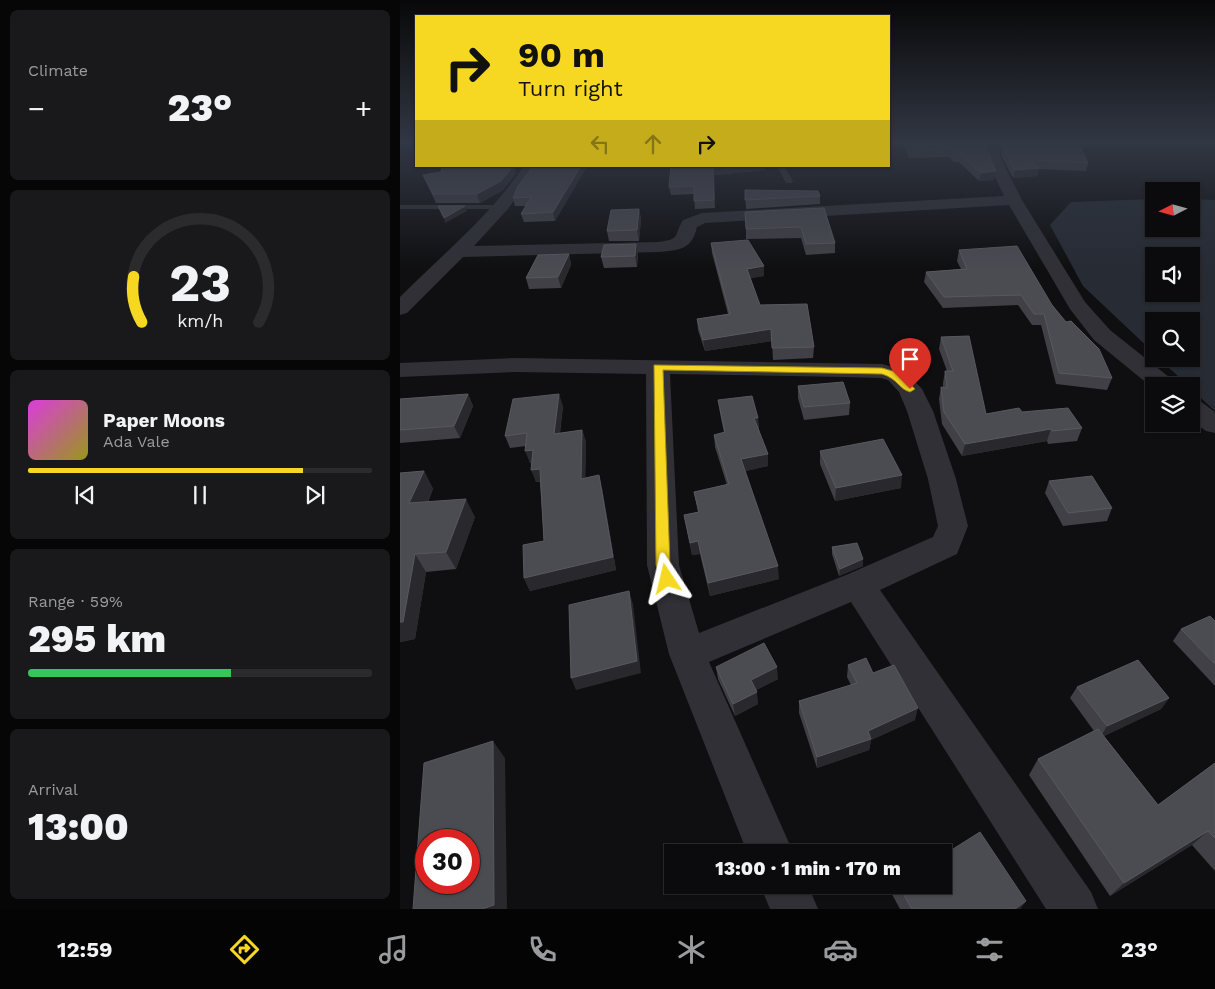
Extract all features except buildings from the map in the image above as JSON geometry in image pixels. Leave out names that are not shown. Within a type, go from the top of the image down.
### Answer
[{"type":"street","points":[[400,309],[424,282],[503,207],[518,184]]},
{"type":"street","points":[[1007,184],[1077,305],[1102,335],[1153,377]]},
{"type":"street","points":[[457,252],[658,247],[675,245],[686,238],[689,224],[713,216],[1014,200]]},
{"type":"street","points":[[400,370],[515,366],[882,371],[896,375],[910,389],[920,411],[942,479],[953,526],[946,545],[858,585],[687,654]]},
{"type":"street","points":[[658,368],[663,565],[687,654],[767,844]]},
{"type":"street","points":[[1200,414],[1215,426]]},
{"type":"street","points":[[858,585],[1074,909]]},
{"type":"street","points":[[788,894],[794,909]]},
{"type":"lane","points":[[400,198],[413,206]]},
{"type":"lane","points":[[400,207],[503,207]]},
{"type":"shaded area","points":[[1145,199],[1145,238],[1200,238],[1200,199],[1215,200],[1215,411],[1200,397],[1200,377],[1179,377],[1168,367],[1200,367],[1200,312],[1145,312],[1145,345],[1083,286],[1050,225],[1071,202]]},
{"type":"route","points":[[667,579],[663,565],[658,368],[882,371],[896,375],[910,389]]}]
